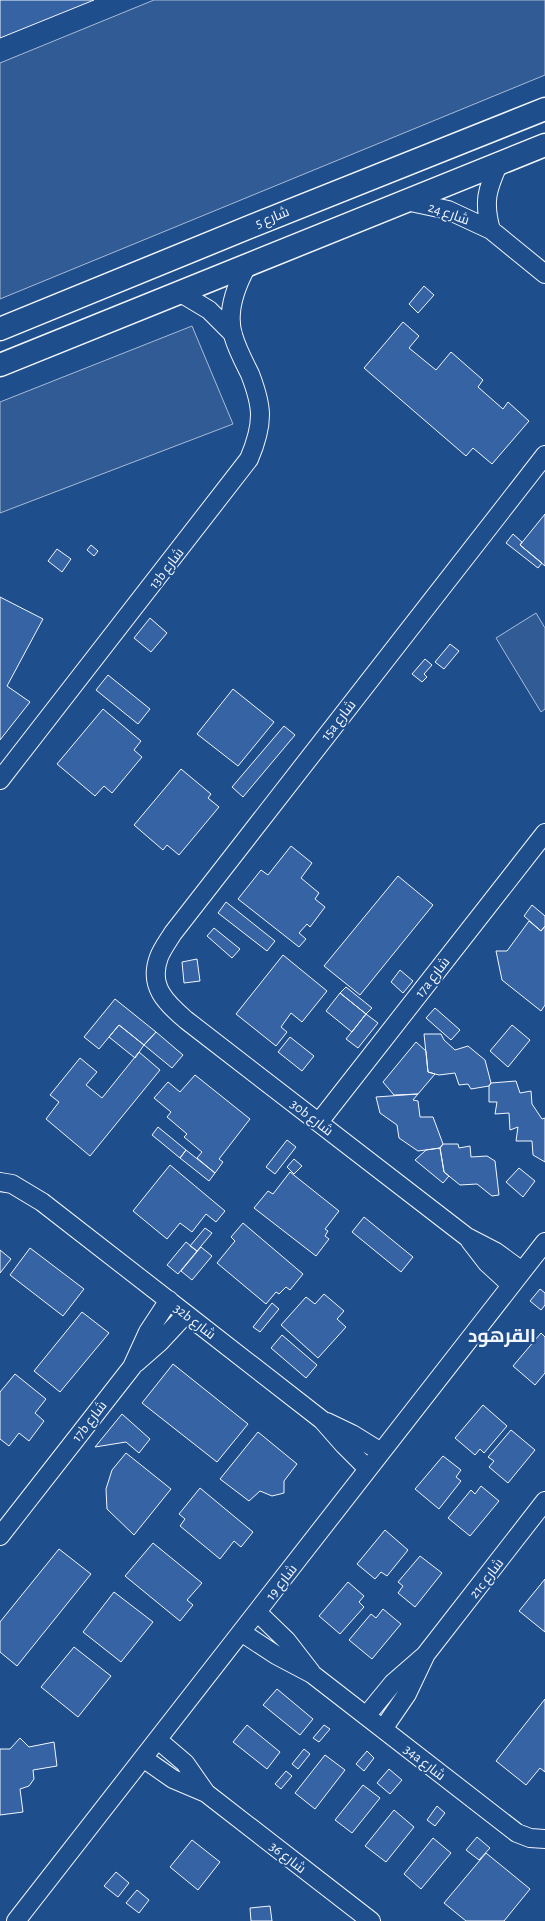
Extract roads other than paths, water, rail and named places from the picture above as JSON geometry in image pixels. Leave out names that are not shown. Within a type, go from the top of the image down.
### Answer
[{"type":"street","name":"شارع 5","points":[[0,329],[545,108]]},
{"type":"street","points":[[0,365],[545,145]]},
{"type":"street","name":"شارع 24","points":[[491,230],[487,216],[486,199],[490,182],[499,163]]},
{"type":"street","name":"شارع 24","points":[[406,201],[448,210],[491,230],[545,274]]},
{"type":"street","name":"13b شارع","points":[[0,780],[249,460],[258,437],[260,414],[256,391],[233,334],[231,316],[238,282],[246,266]]},
{"type":"street","name":"13b شارع","points":[[179,292],[209,310],[233,334]]},
{"type":"street","name":"15a شارع","points":[[160,994],[155,974],[159,956],[173,934],[545,455]]},
{"type":"street","name":"17a شارع","points":[[319,1122],[545,833]]},
{"type":"street","name":"30b شارع","points":[[160,994],[170,1007],[186,1020],[467,1237]]},
{"type":"street","name":"32b شارع","points":[[6,1183],[42,1202],[322,1420],[368,1469]]},
{"type":"street","points":[[467,1237],[496,1252],[522,1271]]},
{"type":"street","points":[[467,1237],[487,1262],[511,1285]]},
{"type":"street","name":"شارع 19","points":[[16,1921],[545,1242]]},
{"type":"street","name":"17b شارع","points":[[0,1536],[132,1367],[148,1332],[168,1300]]},
{"type":"street","points":[[132,1367],[160,1342],[186,1314]]},
{"type":"street","points":[[322,1420],[352,1434],[381,1452]]},
{"type":"street","name":"21c شارع","points":[[366,1716],[393,1683],[426,1654],[545,1501]]},
{"type":"street","name":"34a شارع","points":[[257,1612],[287,1641],[312,1674]]},
{"type":"street","name":"34a شارع","points":[[242,1632],[276,1655],[312,1674],[517,1833],[530,1838],[544,1840]]},
{"type":"street","name":"21c شارع","points":[[383,1729],[407,1694],[426,1654]]},
{"type":"street","name":"شارع 36","points":[[158,1740],[185,1764],[206,1793]]},
{"type":"street","name":"شارع 36","points":[[143,1758],[173,1779],[206,1793],[371,1921]]},
{"type":"district","name":"القرهود","points":[[502,1335]]}]
